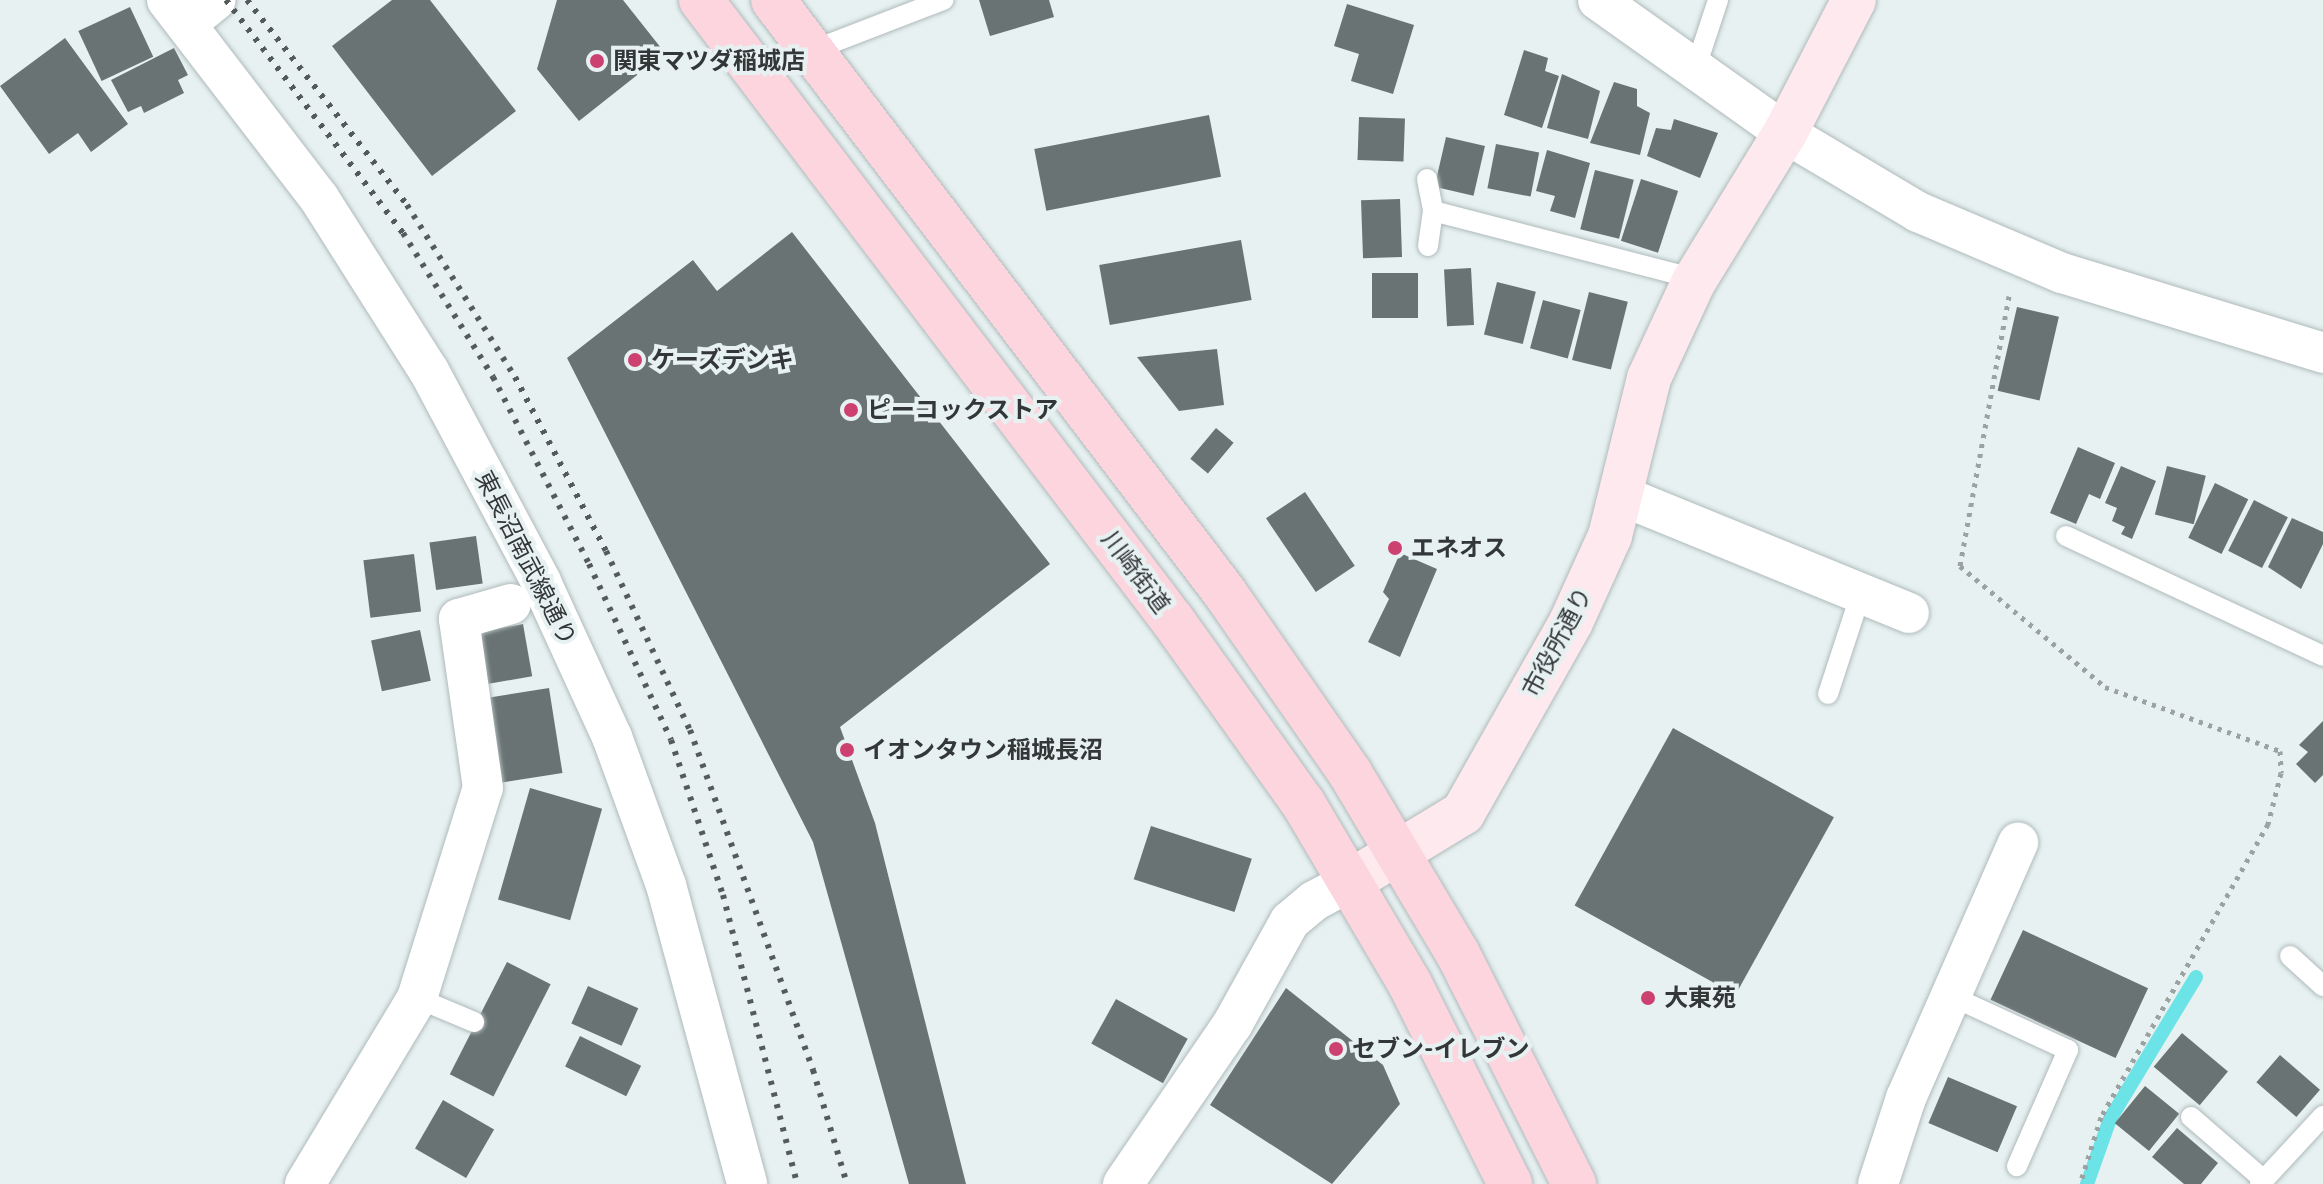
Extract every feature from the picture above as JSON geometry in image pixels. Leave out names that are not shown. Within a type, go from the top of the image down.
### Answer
[{"type":"main road","name":"川崎街道","points":[[701,0],[1173,621],[1351,881],[1410,984],[1510,1184]]},
{"type":"main road","points":[[773,0],[1262,644],[1400,855],[1465,968],[1574,1184]]},
{"type":"street","points":[[1598,0],[1785,133],[1918,212],[2017,255],[2323,353]]},
{"type":"street","name":"市役所通り","points":[[1123,1184],[1232,1025],[1290,921],[1314,901],[1400,855],[1463,813],[1571,622],[1610,536],[1649,378],[1695,279],[1785,133],[1854,0]]},
{"type":"street","name":"東長沼南武線通り","points":[[190,8],[429,371],[541,582],[612,737],[666,885],[747,1184]]},
{"type":"street","points":[[1620,495],[1909,613]]},
{"type":"street","points":[[305,1184],[417,998],[483,788],[459,619],[511,604]]},
{"type":"street","points":[[1878,1184],[1906,1098],[2018,843]]},
{"type":"lane","points":[[811,51],[943,0]]},
{"type":"lane","points":[[1696,67],[1718,0]]},
{"type":"lane","points":[[1427,179],[1433,211],[1428,246]]},
{"type":"lane","points":[[1433,211],[1695,279]]},
{"type":"lane","points":[[2066,536],[2323,656]]},
{"type":"lane","points":[[1828,694],[1861,593]]},
{"type":"lane","points":[[2290,956],[2323,986]]},
{"type":"lane","points":[[1951,996],[2068,1050],[2017,1166]]},
{"type":"lane","points":[[417,998],[474,1022]]},
{"type":"lane","points":[[2191,1117],[2262,1182],[2323,1116]]},
{"type":"path","points":[[2017,255],[1960,566],[2105,687],[2280,751],[2281,773],[2268,824],[2101,1117],[2080,1184]]},
{"type":"building","points":[[392,0],[430,0],[516,111],[432,176],[332,46]]},
{"type":"building","name":"関東マツダ稲城店","points":[[557,0],[623,0],[665,53],[579,121],[537,69]]},
{"type":"building","points":[[979,0],[1049,0],[1054,17],[990,36]]},
{"type":"building","points":[[1347,4],[1414,25],[1393,94],[1351,81],[1359,54],[1334,46]]},
{"type":"building","points":[[130,7],[153,57],[102,81],[78,31]]},
{"type":"building","points":[[65,38],[128,124],[91,152],[78,133],[49,154],[0,86]]},
{"type":"building","points":[[174,48],[188,75],[178,80],[184,93],[144,113],[141,106],[128,112],[111,80]]},
{"type":"building","points":[[1524,50],[1548,58],[1545,71],[1559,76],[1542,128],[1504,115]]},
{"type":"building","points":[[1562,74],[1600,91],[1588,139],[1547,128]]},
{"type":"building","points":[[1614,82],[1637,89],[1637,106],[1650,113],[1640,155],[1590,143]]},
{"type":"building","points":[[1209,115],[1221,177],[1046,211],[1034,149]]},
{"type":"building","points":[[1359,117],[1405,119],[1403,162],[1357,160]]},
{"type":"building","points":[[1674,119],[1718,133],[1700,178],[1647,156],[1656,128],[1671,130]]},
{"type":"building","points":[[1446,137],[1485,146],[1474,196],[1435,187]]},
{"type":"building","points":[[1496,144],[1539,152],[1531,197],[1487,188]]},
{"type":"building","points":[[1547,150],[1590,163],[1575,218],[1550,211],[1555,196],[1536,191]]},
{"type":"building","points":[[1595,170],[1634,180],[1619,239],[1580,229]]},
{"type":"building","points":[[1641,179],[1678,191],[1658,253],[1621,241]]},
{"type":"building","points":[[1400,199],[1402,257],[1363,258],[1361,200]]},
{"type":"building","points":[[792,232],[1050,564],[840,727],[875,823],[966,1184],[909,1184],[813,842],[567,358],[693,260],[717,291]]},
{"type":"building","points":[[1241,240],[1252,300],[1110,325],[1099,265]]},
{"type":"building","points":[[1471,268],[1474,325],[1447,326],[1444,269]]},
{"type":"building","points":[[1372,273],[1418,273],[1418,318],[1372,318]]},
{"type":"building","points":[[1497,282],[1536,292],[1523,344],[1484,334]]},
{"type":"building","points":[[1589,292],[1628,302],[1611,370],[1572,360]]},
{"type":"building","points":[[1543,300],[1581,310],[1568,358],[1530,348]]},
{"type":"building","points":[[2017,307],[2059,317],[2040,400],[1998,391]]},
{"type":"building","points":[[1217,349],[1224,405],[1179,411],[1137,357]]},
{"type":"building","points":[[1216,428],[1234,443],[1208,473],[1190,459]]},
{"type":"building","points":[[2078,447],[2115,463],[2100,499],[2089,494],[2076,524],[2050,513]]},
{"type":"building","points":[[2121,466],[2156,481],[2132,539],[2121,534],[2125,527],[2112,521],[2117,508],[2105,503]]},
{"type":"building","points":[[2167,466],[2206,476],[2194,524],[2155,515]]},
{"type":"building","points":[[2215,483],[2248,499],[2222,554],[2188,538]]},
{"type":"building","points":[[1305,492],[1355,566],[1316,592],[1266,518]]},
{"type":"building","points":[[2254,500],[2288,517],[2262,568],[2228,551]]},
{"type":"building","points":[[2292,518],[2323,532],[2323,544],[2301,589],[2268,567]]},
{"type":"building","points":[[476,536],[483,584],[436,590],[429,543]]},
{"type":"building","points":[[1400,553],[1437,569],[1400,657],[1368,642],[1389,599],[1383,592]]},
{"type":"building","points":[[414,554],[421,612],[370,618],[363,560]]},
{"type":"building","points":[[523,624],[532,676],[482,685],[473,633]]},
{"type":"building","points":[[420,630],[431,681],[382,691],[371,640]]},
{"type":"building","points":[[549,688],[562,773],[495,784],[482,699]]},
{"type":"building","points":[[2323,721],[2323,775],[2315,783],[2296,764],[2308,752],[2299,745]]},
{"type":"building","points":[[1673,728],[1834,817],[1736,995],[1575,906]]},
{"type":"building","points":[[530,788],[602,809],[570,920],[498,900]]},
{"type":"building","points":[[1151,826],[1252,859],[1235,912],[1134,879]]},
{"type":"building","points":[[2023,930],[2148,988],[2116,1058],[1990,1000]]},
{"type":"building","points":[[507,962],[551,984],[493,1097],[450,1074]]},
{"type":"building","points":[[588,986],[638,1008],[622,1046],[571,1023]]},
{"type":"building","points":[[1286,988],[1383,1065],[1400,1104],[1332,1184],[1210,1105]]},
{"type":"building","points":[[1116,999],[1188,1039],[1163,1083],[1091,1044]]},
{"type":"building","points":[[2182,1033],[2228,1072],[2200,1105],[2154,1067]]},
{"type":"building","points":[[580,1036],[641,1066],[626,1096],[565,1067]]},
{"type":"building","points":[[2280,1055],[2320,1090],[2296,1117],[2256,1082]]},
{"type":"building","points":[[1948,1077],[2017,1106],[1998,1152],[1928,1123]]},
{"type":"building","points":[[2145,1086],[2179,1114],[2149,1151],[2115,1123]]},
{"type":"building","points":[[443,1100],[494,1130],[466,1178],[415,1148]]},
{"type":"building","points":[[2177,1128],[2218,1163],[2201,1184],[2184,1184],[2152,1157]]},
{"type":"waterway","points":[[2087,1184],[2110,1119],[2196,977]]},
{"type":"railway","points":[[226,0],[403,233],[493,377],[589,564],[671,740],[723,895],[797,1184]]},
{"type":"railway","points":[[247,0],[407,205],[515,377],[606,551],[690,730],[813,1070],[847,1184]]},
{"type":"place","name":"関東マツダ稲城店","points":[[597,61]]},
{"type":"place","name":"ケーズデンキ","points":[[635,360]]},
{"type":"place","name":"ピーコックストア","points":[[851,410]]},
{"type":"place","name":"エネオス","points":[[1395,548]]},
{"type":"place","name":"イオンタウン稲城長沼","points":[[847,750]]},
{"type":"place","name":"大東苑","points":[[1648,998]]},
{"type":"place","name":"セブン-イレブン","points":[[1336,1049]]}]
